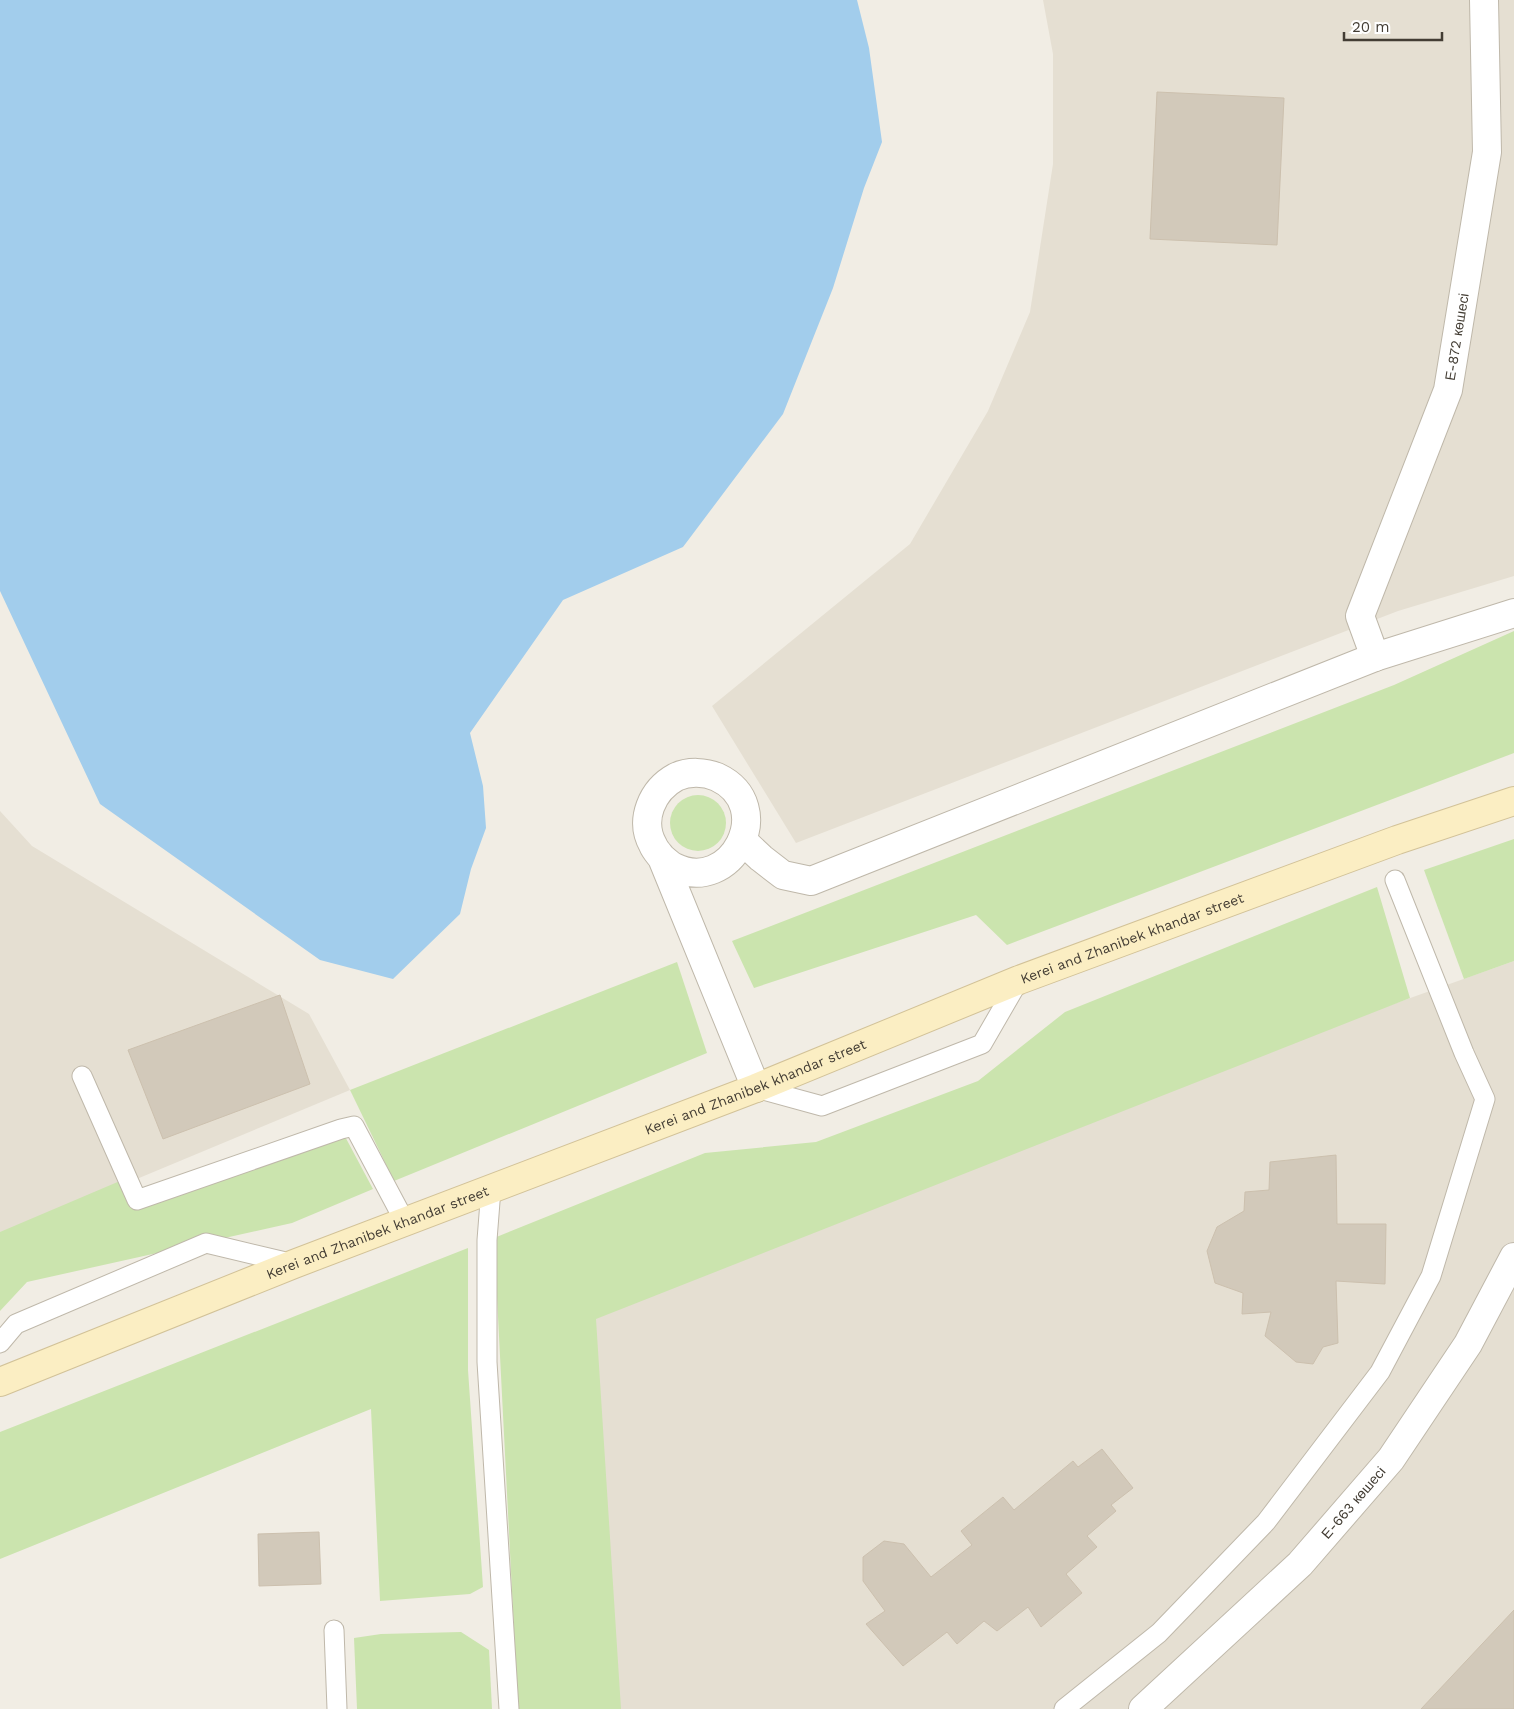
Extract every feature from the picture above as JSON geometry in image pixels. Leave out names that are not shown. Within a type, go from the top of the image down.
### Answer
[{"type":"main road","name":"Kerei and Zhanibek khandar street","points":[[0,1382],[294,1264],[756,1088],[1019,980],[1397,840],[1514,800]]},
{"type":"street","name":"Е-872 көшесі","points":[[1375,657],[1360,616],[1448,390],[1487,152],[1484,0]]},
{"type":"street","points":[[743,841],[760,858],[783,875],[811,881],[1375,657],[1514,613]]},
{"type":"street","points":[[662,858],[675,867],[690,872],[706,871],[721,865],[734,855],[743,841],[746,825],[744,808],[737,793],[725,781],[710,774],[693,773],[678,777],[663,786],[653,798],[648,814],[648,830],[652,845],[662,858],[756,1088]]},
{"type":"street","name":"Е-663 көшесі","points":[[1143,1709],[1300,1564],[1391,1459],[1468,1344],[1514,1257]]},
{"type":"lane","points":[[1064,1709],[1160,1633],[1266,1522],[1380,1372],[1431,1276],[1484,1099],[1395,880]]},
{"type":"lane","points":[[756,1088],[822,1106],[982,1044],[1019,980]]},
{"type":"lane","points":[[82,1076],[137,1200],[354,1126],[404,1222]]},
{"type":"lane","points":[[491,1189],[488,1240],[487,1362],[509,1709]]},
{"type":"lane","points":[[0,1343],[16,1324],[206,1243],[294,1264]]},
{"type":"lane","points":[[334,1630],[337,1709]]},
{"type":"shaded area","points":[[1043,0],[1514,0],[1514,576],[1398,611],[796,843],[712,706],[910,544],[988,411],[1030,312],[1053,164],[1053,54]]},
{"type":"shaded area","points":[[0,811],[32,846],[309,1014],[350,1090],[0,1236]]},
{"type":"shaded area","points":[[1514,961],[1514,1709],[620,1709],[594,1319],[1301,1037]]},
{"type":"green space","points":[[1514,631],[1514,753],[1007,945],[976,915],[754,988],[732,941],[1394,685]]},
{"type":"green space","points":[[698,795],[709,797],[718,803],[724,812],[726,823],[724,834],[718,843],[709,849],[698,851],[687,849],[678,843],[672,834],[670,823],[672,812],[678,803],[687,797]]},
{"type":"green space","points":[[1514,839],[1514,961],[1464,979],[1424,870]]},
{"type":"green space","points":[[1377,887],[1410,998],[596,1319],[621,1709],[518,1709],[494,1238],[705,1153],[816,1142],[978,1081],[1065,1012]]},
{"type":"green space","points":[[677,962],[707,1053],[394,1181],[350,1090]]},
{"type":"green space","points":[[341,1129],[373,1189],[292,1223],[27,1282],[0,1311],[0,1232],[127,1178],[136,1200]]},
{"type":"green space","points":[[468,1248],[468,1370],[483,1587],[470,1594],[380,1601],[371,1409],[0,1559],[0,1432]]},
{"type":"green space","points":[[461,1632],[489,1650],[492,1709],[357,1709],[354,1638],[381,1634]]},
{"type":"water","points":[[0,0],[857,0],[869,48],[882,142],[864,188],[833,288],[783,414],[683,547],[563,600],[470,733],[483,786],[486,828],[471,869],[460,914],[393,979],[320,960],[100,804],[0,591]]},
{"type":"building","points":[[1157,92],[1284,98],[1277,245],[1150,239]]},
{"type":"building","points":[[280,995],[310,1084],[163,1139],[128,1050]]},
{"type":"building","points":[[1336,1155],[1337,1224],[1386,1224],[1385,1284],[1336,1281],[1338,1343],[1323,1347],[1313,1364],[1296,1362],[1265,1336],[1271,1312],[1242,1314],[1243,1293],[1215,1283],[1207,1251],[1217,1227],[1244,1211],[1245,1192],[1269,1190],[1270,1162]]},
{"type":"building","points":[[1102,1449],[1133,1488],[1111,1505],[1116,1511],[1087,1536],[1097,1547],[1066,1574],[1082,1593],[1041,1627],[1028,1607],[997,1631],[984,1621],[957,1644],[947,1632],[903,1666],[866,1624],[885,1611],[863,1581],[863,1557],[884,1541],[904,1544],[931,1577],[972,1545],[961,1531],[1003,1497],[1014,1510],[1073,1461],[1078,1467]]},
{"type":"building","points":[[319,1532],[321,1584],[259,1586],[258,1534]]},
{"type":"building","points":[[1514,1610],[1514,1709],[1421,1709]]}]
